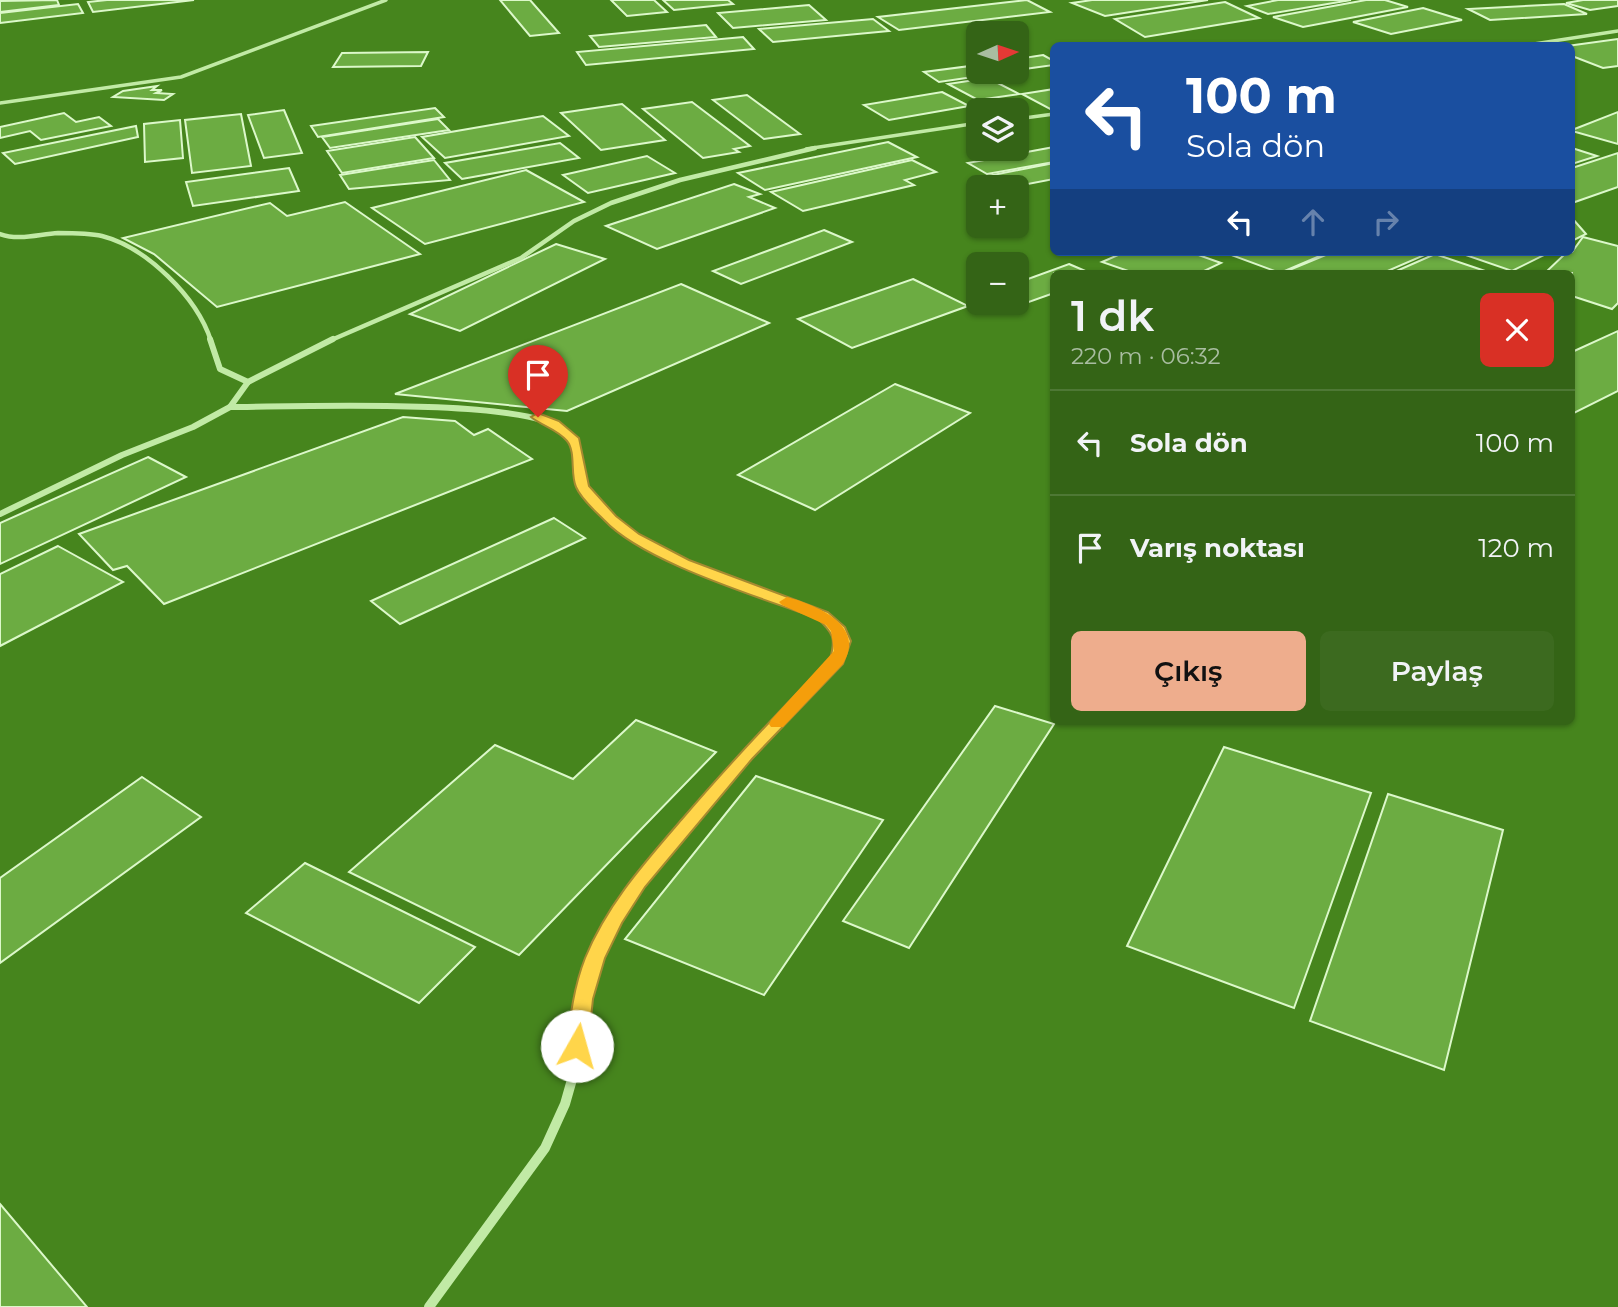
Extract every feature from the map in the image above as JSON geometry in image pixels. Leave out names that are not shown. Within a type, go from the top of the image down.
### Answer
[{"type":"street","points":[[0,103],[181,77],[386,0]]},
{"type":"street","points":[[1547,42],[1618,31]]},
{"type":"street","points":[[1029,117],[1050,115]]},
{"type":"street","points":[[230,407],[248,382],[312,348],[521,258],[574,220],[611,203],[680,180],[745,163],[865,139],[966,125]]},
{"type":"street","points":[[0,234],[10,238],[59,233],[102,236],[148,259],[190,299],[207,328],[220,369],[248,382]]},
{"type":"street","points":[[0,514],[230,407],[492,410],[538,417],[555,424],[575,441],[583,487],[611,519],[634,537],[684,563],[823,616],[839,631],[843,641],[838,660],[746,755],[638,883],[613,921],[595,958],[586,989],[575,1069],[565,1104],[545,1148],[429,1307]]},
{"type":"building","points":[[57,0],[59,5],[0,12],[0,1]]},
{"type":"building","points":[[194,0],[93,12],[88,2]]},
{"type":"building","points":[[500,0],[530,0],[559,33],[530,36]]},
{"type":"building","points":[[611,0],[654,0],[667,12],[627,16]]},
{"type":"building","points":[[663,0],[728,0],[733,4],[674,10]]},
{"type":"building","points":[[1027,0],[1050,12],[899,30],[878,17]]},
{"type":"building","points":[[1092,0],[1208,0],[1105,16],[1072,3]]},
{"type":"building","points":[[1278,0],[1351,0],[1268,14],[1247,6]]},
{"type":"building","points":[[1366,0],[1385,0],[1408,7],[1303,27],[1273,17]]},
{"type":"building","points":[[1618,0],[1618,6],[1590,10],[1566,3]]},
{"type":"building","points":[[1225,2],[1259,18],[1145,37],[1115,19]]},
{"type":"building","points":[[78,4],[83,13],[0,23],[0,13]]},
{"type":"building","points":[[1564,4],[1587,14],[1490,20],[1468,9]]},
{"type":"building","points":[[809,5],[826,20],[733,28],[718,13]]},
{"type":"building","points":[[1423,8],[1462,20],[1391,34],[1353,22]]},
{"type":"building","points":[[873,19],[889,31],[773,42],[759,29]]},
{"type":"building","points":[[706,25],[716,37],[599,47],[590,36]]},
{"type":"building","points":[[743,37],[754,49],[586,65],[577,52]]},
{"type":"building","points":[[1618,39],[1618,66],[1603,68],[1575,57],[1575,45]]},
{"type":"building","points":[[428,52],[421,66],[333,67],[342,53]]},
{"type":"building","points":[[1043,55],[1050,59],[1050,66],[1029,68],[1029,57]]},
{"type":"building","points":[[966,67],[966,78],[939,82],[924,72]]},
{"type":"building","points":[[966,81],[966,84],[1000,84],[1019,94],[974,98],[948,84]]},
{"type":"building","points":[[157,86],[152,90],[162,90],[156,93],[173,94],[164,100],[113,97],[123,91]]},
{"type":"building","points":[[1050,90],[1050,109],[1022,94]]},
{"type":"building","points":[[942,92],[966,107],[889,120],[864,105]]},
{"type":"building","points":[[747,95],[800,134],[764,139],[713,100]]},
{"type":"building","points":[[692,102],[750,146],[734,149],[739,152],[703,158],[643,109]]},
{"type":"building","points":[[622,104],[665,140],[601,150],[561,113]]},
{"type":"building","points":[[435,108],[444,117],[318,137],[311,126]]},
{"type":"building","points":[[284,110],[302,153],[264,158],[248,115]]},
{"type":"building","points":[[1618,112],[1618,144],[1575,132],[1575,129]]},
{"type":"building","points":[[64,113],[76,122],[99,117],[111,126],[41,140],[30,131],[0,138],[0,127]]},
{"type":"building","points":[[241,114],[251,166],[192,173],[185,120]]},
{"type":"building","points":[[543,116],[569,136],[445,158],[422,137]]},
{"type":"building","points":[[438,119],[449,130],[330,148],[322,137]]},
{"type":"building","points":[[180,120],[183,158],[145,162],[144,124]]},
{"type":"building","points":[[136,126],[138,137],[15,164],[3,153]]},
{"type":"building","points":[[415,137],[434,158],[342,173],[327,151]]},
{"type":"building","points":[[888,142],[917,157],[765,190],[738,173]]},
{"type":"building","points":[[560,143],[579,158],[462,179],[445,163]]},
{"type":"building","points":[[1050,148],[1050,163],[987,174],[968,163],[1029,161],[1029,152]]},
{"type":"building","points":[[1575,149],[1597,156],[1575,163]]},
{"type":"building","points":[[1618,153],[1618,187],[1575,202],[1575,167]]},
{"type":"building","points":[[647,156],[675,173],[588,193],[563,175]]},
{"type":"building","points":[[434,160],[450,180],[349,189],[340,175]]},
{"type":"building","points":[[912,160],[936,172],[905,180],[914,185],[803,211],[771,192]]},
{"type":"building","points":[[1050,164],[1050,180],[1029,184],[1029,175],[993,175]]},
{"type":"building","points":[[289,168],[299,191],[193,206],[186,182]]},
{"type":"building","points":[[526,170],[584,202],[425,244],[372,208]]},
{"type":"building","points":[[734,184],[760,194],[749,197],[775,208],[657,249],[606,226]]},
{"type":"building","points":[[345,202],[420,254],[217,307],[154,254],[123,238],[270,203],[287,216]]},
{"type":"building","points":[[1575,221],[1586,234],[1575,240]]},
{"type":"building","points":[[824,230],[852,242],[741,284],[713,271]]},
{"type":"building","points":[[1583,237],[1618,246],[1618,303],[1612,309],[1575,297],[1575,270],[1548,270],[1563,256],[1575,256],[1575,248]]},
{"type":"building","points":[[556,244],[605,259],[460,331],[410,314]]},
{"type":"building","points":[[1116,256],[1201,256],[1221,263],[1206,270],[1125,270],[1102,262]]},
{"type":"building","points":[[1234,256],[1320,256],[1287,270],[1272,270]]},
{"type":"building","points":[[1323,256],[1422,256],[1390,270],[1289,270]]},
{"type":"building","points":[[1430,256],[1441,256],[1482,270],[1399,270]]},
{"type":"building","points":[[1469,256],[1542,256],[1509,270]]},
{"type":"building","points":[[1069,264],[1083,270],[1053,270]]},
{"type":"building","points":[[1050,271],[1050,294],[1029,302],[1029,279]]},
{"type":"building","points":[[913,279],[966,305],[852,348],[798,319]]},
{"type":"building","points":[[681,284],[769,323],[567,411],[395,394]]},
{"type":"building","points":[[1618,331],[1618,391],[1575,412],[1575,351]]},
{"type":"building","points":[[895,384],[970,413],[815,510],[738,475]]},
{"type":"building","points":[[403,417],[455,421],[474,435],[488,429],[532,459],[164,604],[127,566],[113,570],[79,534]]},
{"type":"building","points":[[148,457],[186,477],[0,564],[0,523]]},
{"type":"building","points":[[554,518],[585,538],[400,624],[371,601]]},
{"type":"building","points":[[58,546],[123,582],[0,646],[0,574]]},
{"type":"building","points":[[995,706],[1053,725],[909,948],[843,921]]},
{"type":"building","points":[[636,720],[716,752],[519,955],[349,872],[495,745],[573,779]]},
{"type":"building","points":[[1224,747],[1371,793],[1294,1008],[1127,946]]},
{"type":"building","points":[[756,776],[883,820],[764,995],[625,939]]},
{"type":"building","points":[[142,777],[201,817],[0,963],[0,878]]},
{"type":"building","points":[[1388,794],[1503,830],[1444,1070],[1310,1021]]},
{"type":"building","points":[[305,863],[475,947],[419,1003],[246,913]]},
{"type":"building","points":[[0,1204],[87,1307],[0,1307]]},
{"type":"slow traffic","points":[[777,724],[838,660],[843,641],[832,622],[787,602]]},
{"type":"route","points":[[538,417],[555,424],[575,441],[583,487],[595,504],[634,537],[684,563],[823,616],[832,622],[843,641],[838,660],[746,755],[638,883],[613,921],[595,958],[583,999],[577,1046]]}]
